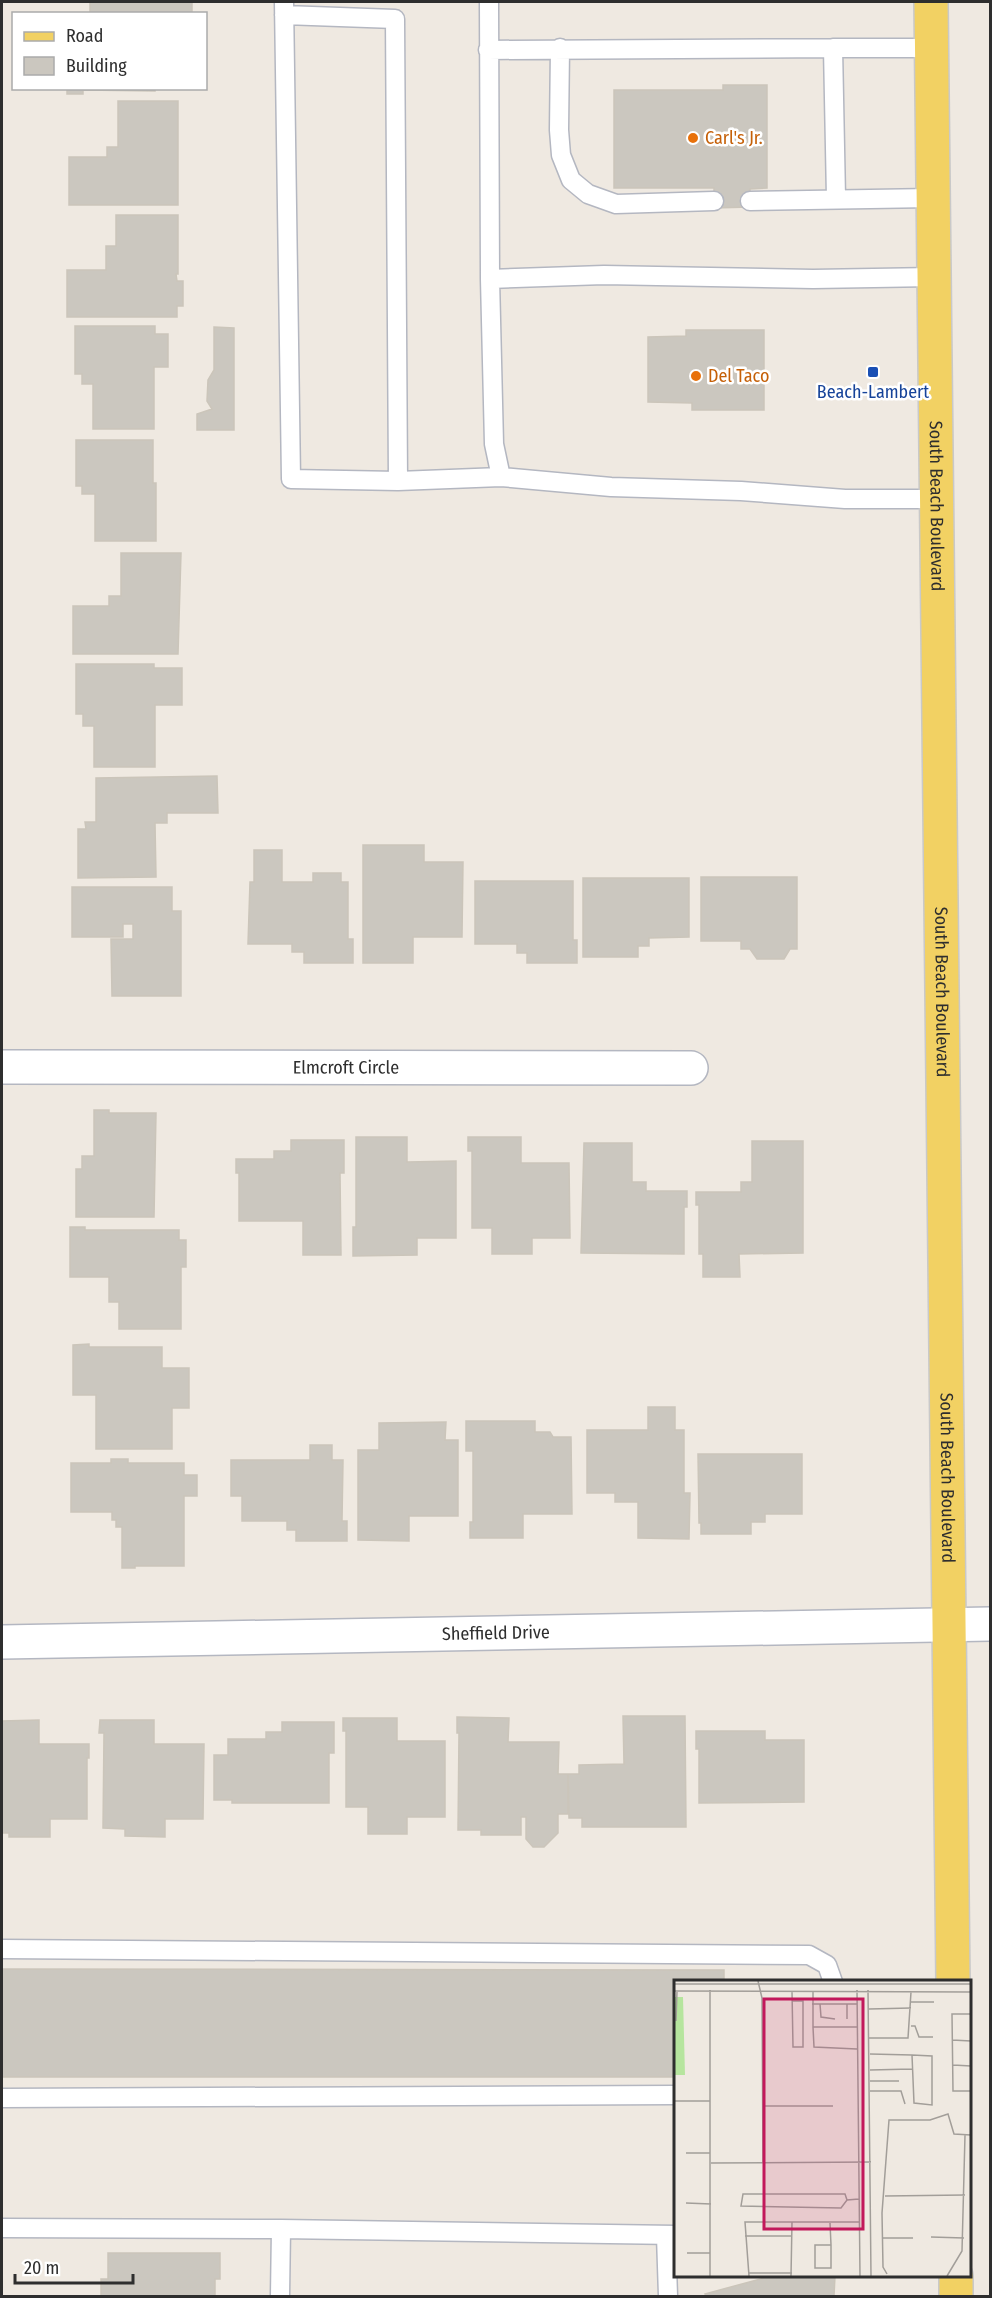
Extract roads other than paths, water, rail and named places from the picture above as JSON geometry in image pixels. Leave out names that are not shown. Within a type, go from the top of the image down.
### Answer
[{"type":"main road","name":"South Beach Boulevard","points":[[931,2],[954,1980]]},
{"type":"main road","points":[[956,2277],[956,2296]]},
{"type":"street","name":"Elmcroft Circle","points":[[2,1067],[691,1068]]},
{"type":"street","name":"Sheffield Drive","points":[[2,1642],[990,1624]]},
{"type":"lane","points":[[489,2],[490,279],[494,444],[501,477]]},
{"type":"lane","points":[[398,481],[395,19],[284,8],[291,479],[398,481],[501,477],[611,487],[741,491],[845,499],[937,499]]},
{"type":"lane","points":[[560,48],[561,155],[571,180],[588,194],[616,204],[714,201]]},
{"type":"lane","points":[[833,48],[836,198]]},
{"type":"lane","points":[[488,50],[932,48]]},
{"type":"lane","points":[[750,201],[932,198]]},
{"type":"lane","points":[[490,279],[604,275],[813,279],[934,277]]},
{"type":"lane","points":[[2,1950],[810,1954],[826,1965],[832,1980]]},
{"type":"lane","points":[[2,2098],[674,2095]]},
{"type":"lane","points":[[2,2228],[281,2229],[671,2236],[668,2296]]},
{"type":"lane","points":[[280,2296],[281,2229]]},
{"type":"place","name":"Carl's Jr.","points":[[693,138]]},
{"type":"place","name":"Beach-Lambert","points":[[873,372]]},
{"type":"place","name":"Del Taco","points":[[696,376]]}]
